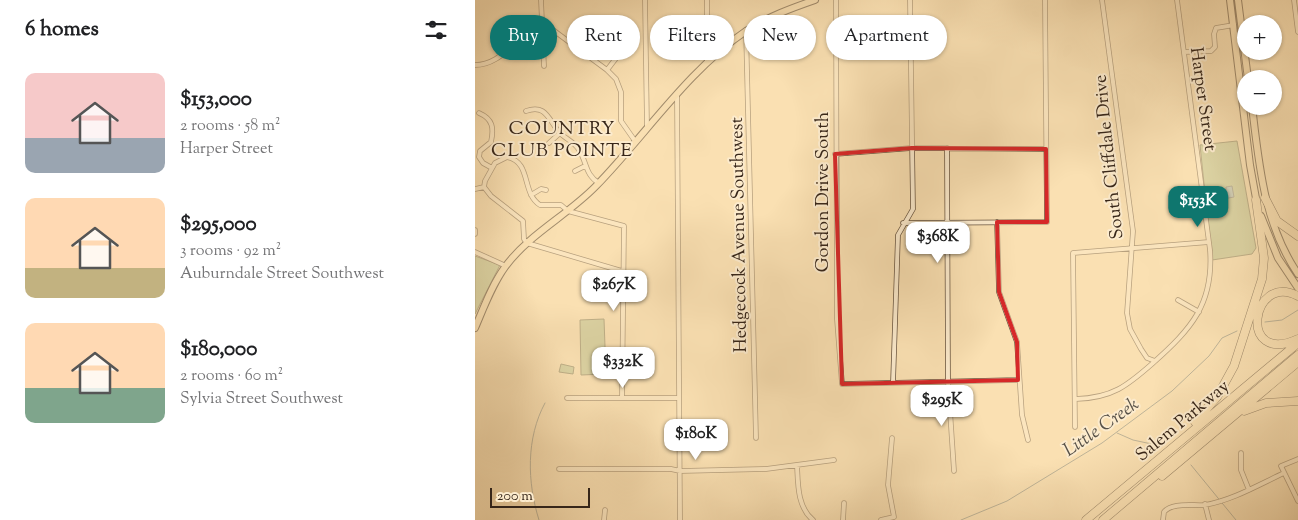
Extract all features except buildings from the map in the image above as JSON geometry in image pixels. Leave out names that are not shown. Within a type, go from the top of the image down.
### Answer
[{"type":"highway","points":[[1265,198],[1277,221],[1298,236]]},
{"type":"highway","points":[[1185,436],[1217,397],[1231,374],[1240,351],[1264,269],[1264,253],[1255,200]]},
{"type":"highway","points":[[1298,296],[1285,292],[1272,295],[1261,307],[1256,322],[1261,336],[1271,343],[1283,344],[1298,341]]},
{"type":"highway","name":"Salem Parkway","points":[[1086,520],[1298,341]]},
{"type":"highway","name":"Salem Parkway","points":[[1103,520],[1298,355]]},
{"type":"highway","points":[[1116,509],[1177,464],[1298,362]]},
{"type":"highway","points":[[1234,417],[1261,404],[1298,401]]},
{"type":"main road","points":[[778,15],[815,0]]},
{"type":"main road","points":[[1230,0],[1255,200],[1272,246],[1298,288]]},
{"type":"main road","points":[[1237,0],[1240,15]]},
{"type":"main road","points":[[475,328],[491,291],[506,266],[527,243],[568,211],[599,183],[677,95],[707,65],[744,33]]},
{"type":"main road","points":[[1253,115],[1265,198],[1277,236],[1298,274]]},
{"type":"street","points":[[541,0],[542,15]]},
{"type":"street","points":[[645,0],[647,127]]},
{"type":"street","points":[[707,0],[707,65]]},
{"type":"street","name":"Gordon Drive South","points":[[836,0],[837,319],[842,384],[893,383]]},
{"type":"street","points":[[910,0],[913,222]]},
{"type":"street","points":[[903,223],[1047,222],[1045,0]]},
{"type":"street","name":"South Cliffdale Drive","points":[[1102,0],[1132,220],[1127,313],[1130,330],[1144,353],[1155,362]]},
{"type":"street","name":"Harper Street","points":[[1076,400],[1099,398],[1113,394],[1135,380],[1182,337],[1199,312],[1209,285],[1211,261],[1209,242],[1177,0]]},
{"type":"street","points":[[1294,0],[1298,32]]},
{"type":"street","points":[[1184,52],[1211,51],[1215,47],[1216,28],[1237,24]]},
{"type":"street","points":[[475,66],[497,60]]},
{"type":"street","points":[[544,60],[544,66]]},
{"type":"street","points":[[594,60],[607,70],[620,88],[621,121],[635,141]]},
{"type":"street","points":[[607,70],[614,60]]},
{"type":"street","name":"Hedgecock Avenue Southwest","points":[[748,60],[756,438]]},
{"type":"street","points":[[677,95],[680,520]]},
{"type":"street","points":[[526,111],[538,109],[544,111],[560,134],[571,140],[581,152],[591,178],[599,183]]},
{"type":"street","points":[[479,113],[490,120],[493,126],[491,142],[480,152],[479,157],[483,164],[492,168]]},
{"type":"street","points":[[549,143],[560,134]]},
{"type":"street","points":[[571,140],[574,135]]},
{"type":"street","points":[[835,154],[912,148],[1046,149]]},
{"type":"street","points":[[947,148],[949,381],[954,471]]},
{"type":"street","points":[[622,398],[625,272],[624,226],[568,211],[561,205],[540,205],[531,196],[523,168],[515,159],[501,158],[492,168],[484,187],[491,196],[523,221],[524,239],[527,243],[625,272]]},
{"type":"street","points":[[575,171],[585,166]]},
{"type":"street","points":[[475,189],[484,187]]},
{"type":"street","points":[[531,196],[541,189],[546,190]]},
{"type":"street","points":[[913,209],[903,223],[898,235],[896,249],[893,383],[1019,380]]},
{"type":"street","points":[[997,222],[999,292],[1017,342],[1022,415],[1028,440]]},
{"type":"street","points":[[1075,427],[1073,253],[1209,242]]},
{"type":"street","points":[[475,252],[506,266]]},
{"type":"street","points":[[1178,300],[1199,312]]},
{"type":"street","points":[[567,398],[678,398]]},
{"type":"street","points":[[881,520],[894,517],[888,485],[892,438]]},
{"type":"street","points":[[1241,453],[1240,468],[1249,490]]},
{"type":"street","points":[[1298,459],[1281,466],[1298,501]]},
{"type":"street","points":[[559,469],[671,469],[680,471],[766,468],[834,460]]},
{"type":"street","points":[[797,465],[800,500],[811,520]]},
{"type":"street","points":[[1163,520],[1164,512],[1170,507],[1225,500],[1284,473]]},
{"type":"street","points":[[843,520],[844,503]]},
{"type":"street","points":[[1205,504],[1209,520]]},
{"type":"street","points":[[604,520],[605,510]]},
{"type":"highlighted area","points":[[912,148],[1046,149],[1047,222],[997,222],[999,292],[1017,342],[1018,380],[842,384],[835,154]]},
{"type":"green space","points":[[1237,141],[1256,248],[1252,254],[1212,260],[1200,145]]},
{"type":"green space","points":[[475,256],[500,265],[475,314]]},
{"type":"green space","points":[[604,319],[606,374],[581,375],[580,320]]},
{"type":"green space","points":[[561,364],[574,367],[573,374],[559,372]]},
{"type":"water","points":[[1232,186],[1234,197],[1223,199],[1222,193],[1226,192],[1226,187]]},
{"type":"waterway","name":"Little Creek","points":[[1265,322],[1282,320],[1298,310]]},
{"type":"waterway","name":"Little Creek","points":[[961,520],[1007,501],[1102,443],[1172,391],[1209,356],[1222,338],[1237,331]]},
{"type":"waterway","points":[[539,520],[532,491],[530,460],[534,431],[545,403]]},
{"type":"waterway","points":[[1117,433],[1133,440],[1161,446]]},
{"type":"waterway","points":[[1191,465],[1236,520]]},
{"type":"district","name":"COUNTRY CLUB POINTE","points":[[562,138]]}]
